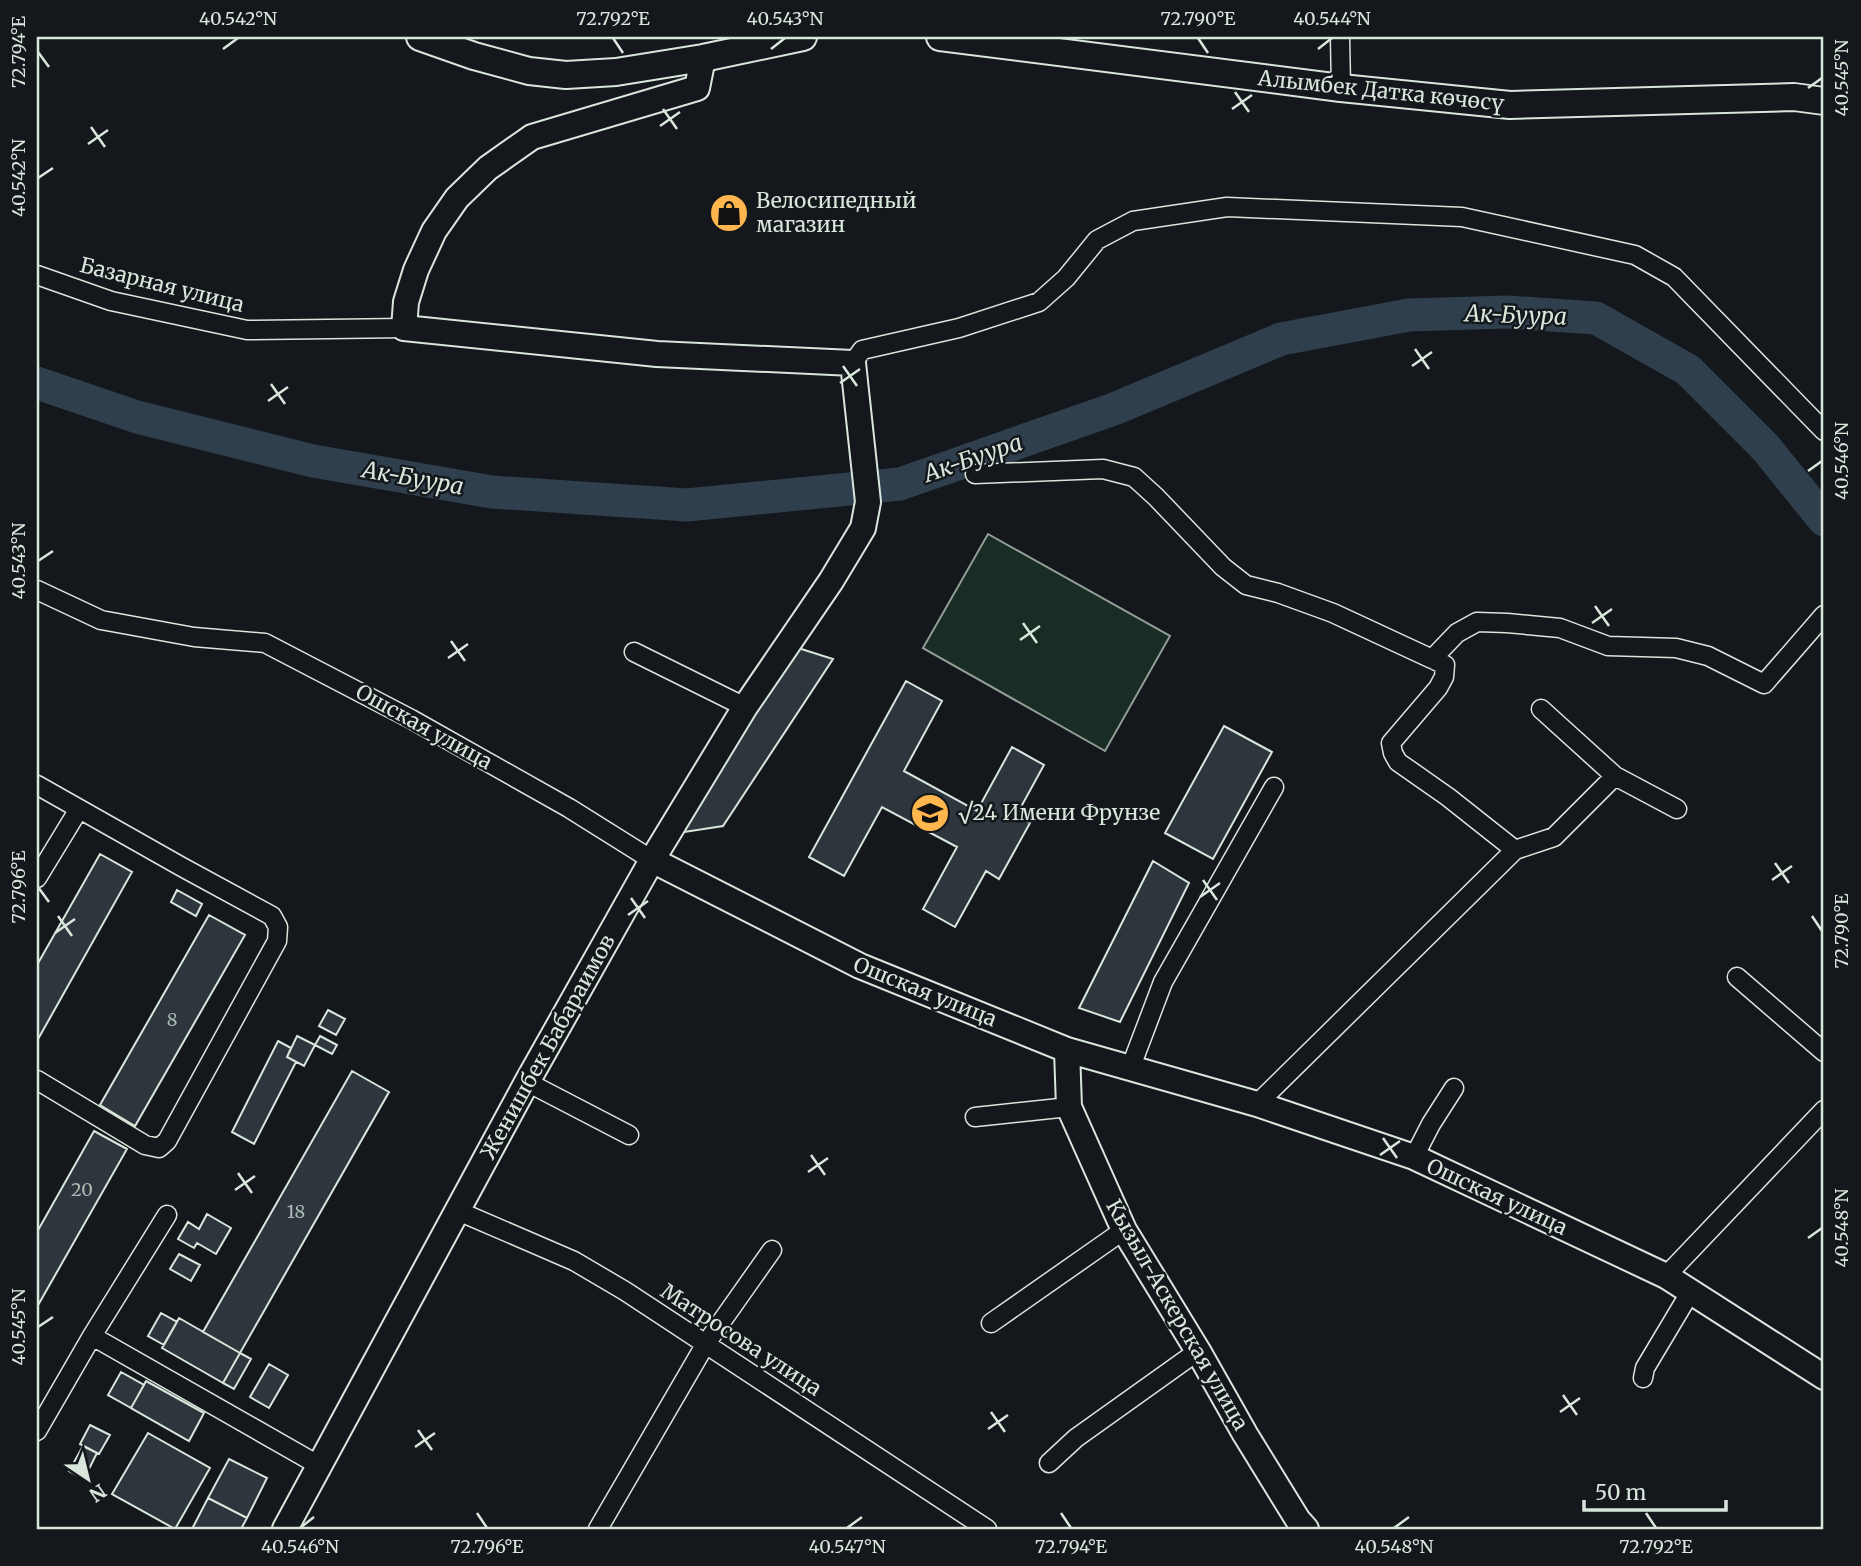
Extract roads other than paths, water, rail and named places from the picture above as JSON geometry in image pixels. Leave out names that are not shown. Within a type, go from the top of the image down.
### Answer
[{"type":"main road","points":[[420,37],[529,71],[566,75],[616,72],[703,58],[803,37]]},
{"type":"main road","name":"Алымбек Датка көчөсү","points":[[940,37],[1342,88],[1510,105],[1794,97],[1824,101]]},
{"type":"main road","points":[[703,58],[697,88],[532,137],[488,169],[457,198],[433,231],[406,302],[404,328],[657,354],[853,363]]},
{"type":"main road","name":"Женишбек Бабараимов","points":[[285,1529],[527,1082],[652,860],[745,707],[831,581],[863,528],[868,502],[853,363]]},
{"type":"main road","name":"Ошская улица","points":[[652,860],[860,967],[1067,1049],[1257,1104],[1414,1157],[1666,1276],[1824,1377]]},
{"type":"main road","name":"Кызыл-Аскерская улица","points":[[1067,1049],[1069,1107],[1124,1230],[1245,1434],[1306,1529]]},
{"type":"street","points":[[1340,37],[1342,88]]},
{"type":"street","points":[[853,363],[862,350],[959,328],[1039,302],[1066,278],[1097,240],[1133,221],[1227,207],[1462,217],[1635,255],[1674,277],[1824,431]]},
{"type":"street","name":"Базарная улица","points":[[37,275],[111,301],[247,330],[404,328]]},
{"type":"street","points":[[975,474],[1103,468],[1134,477],[1223,567],[1246,585],[1278,593],[1333,613],[1445,665],[1444,677],[1438,688],[1391,743],[1393,753],[1398,762],[1515,850]]},
{"type":"street","name":"Ошская улица","points":[[37,590],[101,620],[194,638],[265,643],[423,725],[569,808],[652,860]]},
{"type":"street","points":[[1432,659],[1457,633],[1477,622],[1507,623],[1560,628],[1608,646],[1676,648],[1708,656],[1764,684],[1824,615]]},
{"type":"street","points":[[634,652],[745,707]]},
{"type":"street","points":[[1541,709],[1615,776],[1677,809]]},
{"type":"street","points":[[1257,1104],[1515,850],[1554,836],[1615,776]]},
{"type":"street","points":[[37,785],[272,916],[278,927],[276,941],[167,1141],[159,1148],[145,1145],[37,1080]]},
{"type":"street","points":[[1130,1069],[1163,982],[1274,787]]},
{"type":"street","points":[[37,878],[79,808]]},
{"type":"street","points":[[1737,977],[1824,1052]]},
{"type":"street","points":[[527,1082],[629,1135]]},
{"type":"street","points":[[1414,1157],[1454,1088]]},
{"type":"street","points":[[975,1117],[1069,1107]]},
{"type":"street","points":[[1666,1276],[1824,1110]]},
{"type":"street","name":"Матросова улица","points":[[458,1211],[574,1261],[625,1291],[987,1529]]},
{"type":"street","points":[[37,1431],[167,1215]]},
{"type":"street","points":[[991,1323],[1124,1230]]},
{"type":"street","points":[[598,1529],[705,1345],[772,1250]]},
{"type":"street","points":[[1643,1378],[1645,1367],[1691,1291]]},
{"type":"street","points":[[92,1336],[320,1466]]},
{"type":"street","points":[[1049,1463],[1076,1438],[1198,1351]]},
{"type":"waterway","name":"Ак-Буура","points":[[37,383],[137,417],[313,461],[492,492],[687,505],[900,484],[1114,409],[1281,339],[1409,315],[1507,312],[1596,318],[1688,370],[1765,447],[1824,520]]},
{"type":"place","name":"Велосипедный магазин","points":[[729,213]]},
{"type":"place","name":"√24 Имени Фрунзе","points":[[930,813]]}]
